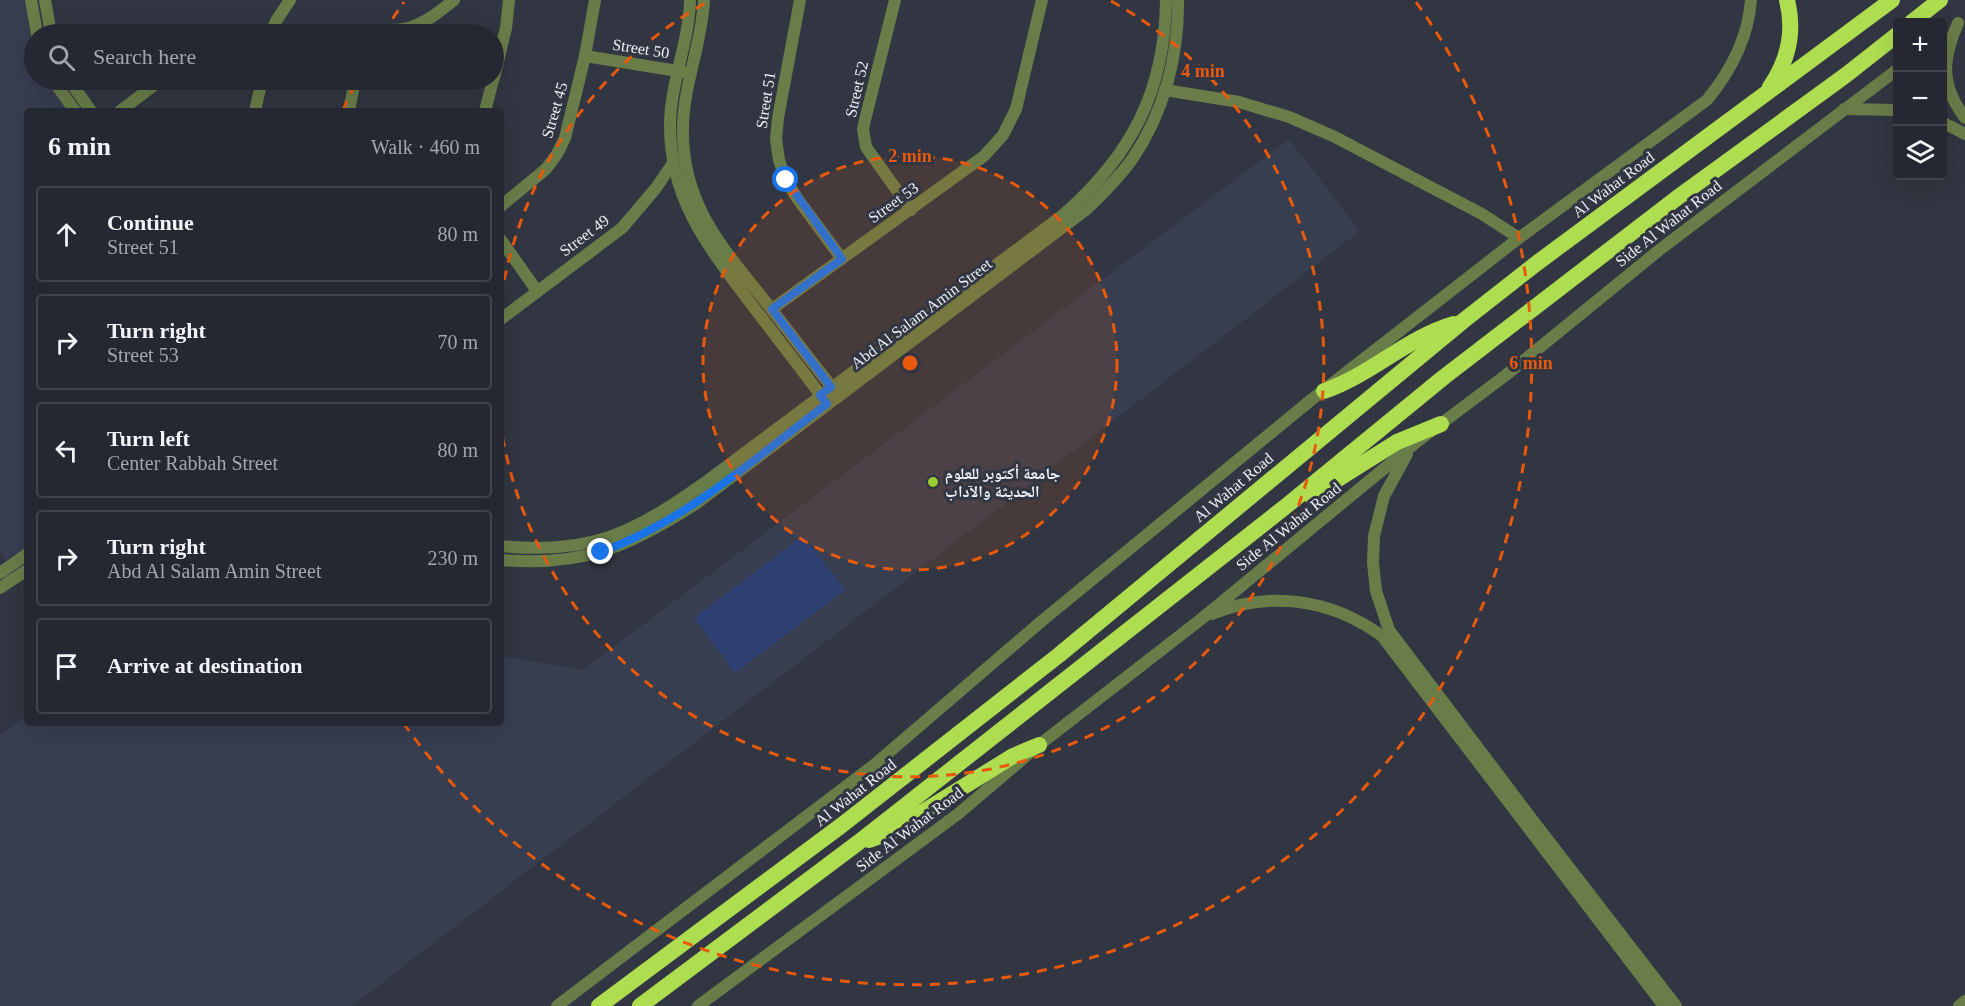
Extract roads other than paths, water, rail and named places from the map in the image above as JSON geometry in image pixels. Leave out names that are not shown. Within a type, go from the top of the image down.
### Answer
[{"type":"highway","points":[[1762,97],[1778,76],[1787,52],[1791,27],[1787,0]]},
{"type":"highway","name":"Al Wahat Road","points":[[599,1006],[842,825],[1059,655],[1464,321],[1611,207],[1892,0]]},
{"type":"highway","points":[[1917,18],[1940,0]]},
{"type":"highway","points":[[640,1006],[859,842],[1285,507],[1444,377],[1677,198],[1893,38]]},
{"type":"highway","points":[[1324,391],[1358,377],[1427,334],[1464,321]]},
{"type":"highway","points":[[1285,507],[1316,494],[1397,442],[1441,424]]},
{"type":"highway","points":[[859,842],[889,833],[1013,756],[1039,745]]},
{"type":"street","points":[[31,0],[35,24]]},
{"type":"street","points":[[45,0],[49,24]]},
{"type":"street","points":[[275,24],[290,0]]},
{"type":"street","points":[[418,24],[454,0]]},
{"type":"street","points":[[504,36],[509,0]]},
{"type":"street","name":"Street 45","points":[[504,204],[546,169],[557,154],[571,120],[595,0]]},
{"type":"street","points":[[690,0],[687,28],[672,100],[670,126],[673,163],[682,197],[697,229],[750,291],[772,309],[835,391]]},
{"type":"street","points":[[704,0],[699,45],[684,110],[684,147],[690,183],[712,234],[824,399]]},
{"type":"street","name":"Street 51","points":[[800,0],[778,118],[776,139],[779,160],[786,180],[797,198],[842,259]]},
{"type":"street","name":"Street 52","points":[[895,0],[863,129],[871,155],[910,210]]},
{"type":"street","name":"Street 53","points":[[772,309],[984,156],[1004,135],[1016,109],[1042,0]]},
{"type":"street","name":"Abd Al Salam Amin Street","points":[[1066,219],[1113,162],[1140,119],[1161,62],[1166,0]]},
{"type":"street","name":"Abd Al Salam Amin Street","points":[[504,546],[527,549],[568,547],[598,541],[627,531],[671,506],[824,399],[1104,193],[1133,158],[1144,140],[1165,90],[1176,42],[1178,0]]},
{"type":"street","points":[[556,1006],[874,765],[1034,627],[1324,391],[1519,237],[1707,100],[1736,57],[1747,24],[1750,0]]},
{"type":"street","points":[[1947,32],[1962,21]]},
{"type":"street","points":[[1962,21],[1947,49],[1945,73],[1953,97],[1965,118]]},
{"type":"street","name":"Street 50","points":[[585,56],[691,74]]},
{"type":"street","name":"Side Al Wahat Road","points":[[698,1006],[958,814],[1039,745],[1200,620],[1414,444],[1506,375],[1658,250],[1894,72]]},
{"type":"street","points":[[60,90],[73,108]]},
{"type":"street","points":[[76,90],[89,108]]},
{"type":"street","points":[[124,108],[148,90]]},
{"type":"street","points":[[256,108],[259,90]]},
{"type":"street","points":[[350,108],[353,90]]},
{"type":"street","points":[[486,108],[490,90]]},
{"type":"street","points":[[1165,90],[1239,102],[1289,117],[1333,136],[1482,214],[1519,237]]},
{"type":"street","points":[[1844,109],[1893,110]]},
{"type":"street","points":[[1947,124],[1963,130]]},
{"type":"street","name":"Street 49","points":[[504,317],[622,228],[656,188],[673,163]]},
{"type":"street","points":[[504,244],[537,291]]},
{"type":"street","name":"Abd Al Salam Amin Street","points":[[504,560],[528,562],[577,559],[646,534],[697,503],[824,399]]},
{"type":"street","points":[[1414,444],[1396,471],[1384,496],[1374,536],[1375,584],[1389,630],[1651,982],[1664,1006]]},
{"type":"street","points":[[0,573],[24,556]]},
{"type":"street","points":[[0,588],[24,572]]},
{"type":"street","points":[[1200,620],[1228,608],[1257,601],[1301,601],[1344,613],[1382,636],[1651,982],[1676,1006]]},
{"type":"street","points":[[1959,1006],[1965,1001]]},
{"type":"place","name":"جامعة أكتوبر للعلوم الحديثة والآداب","points":[[933,482]]}]
